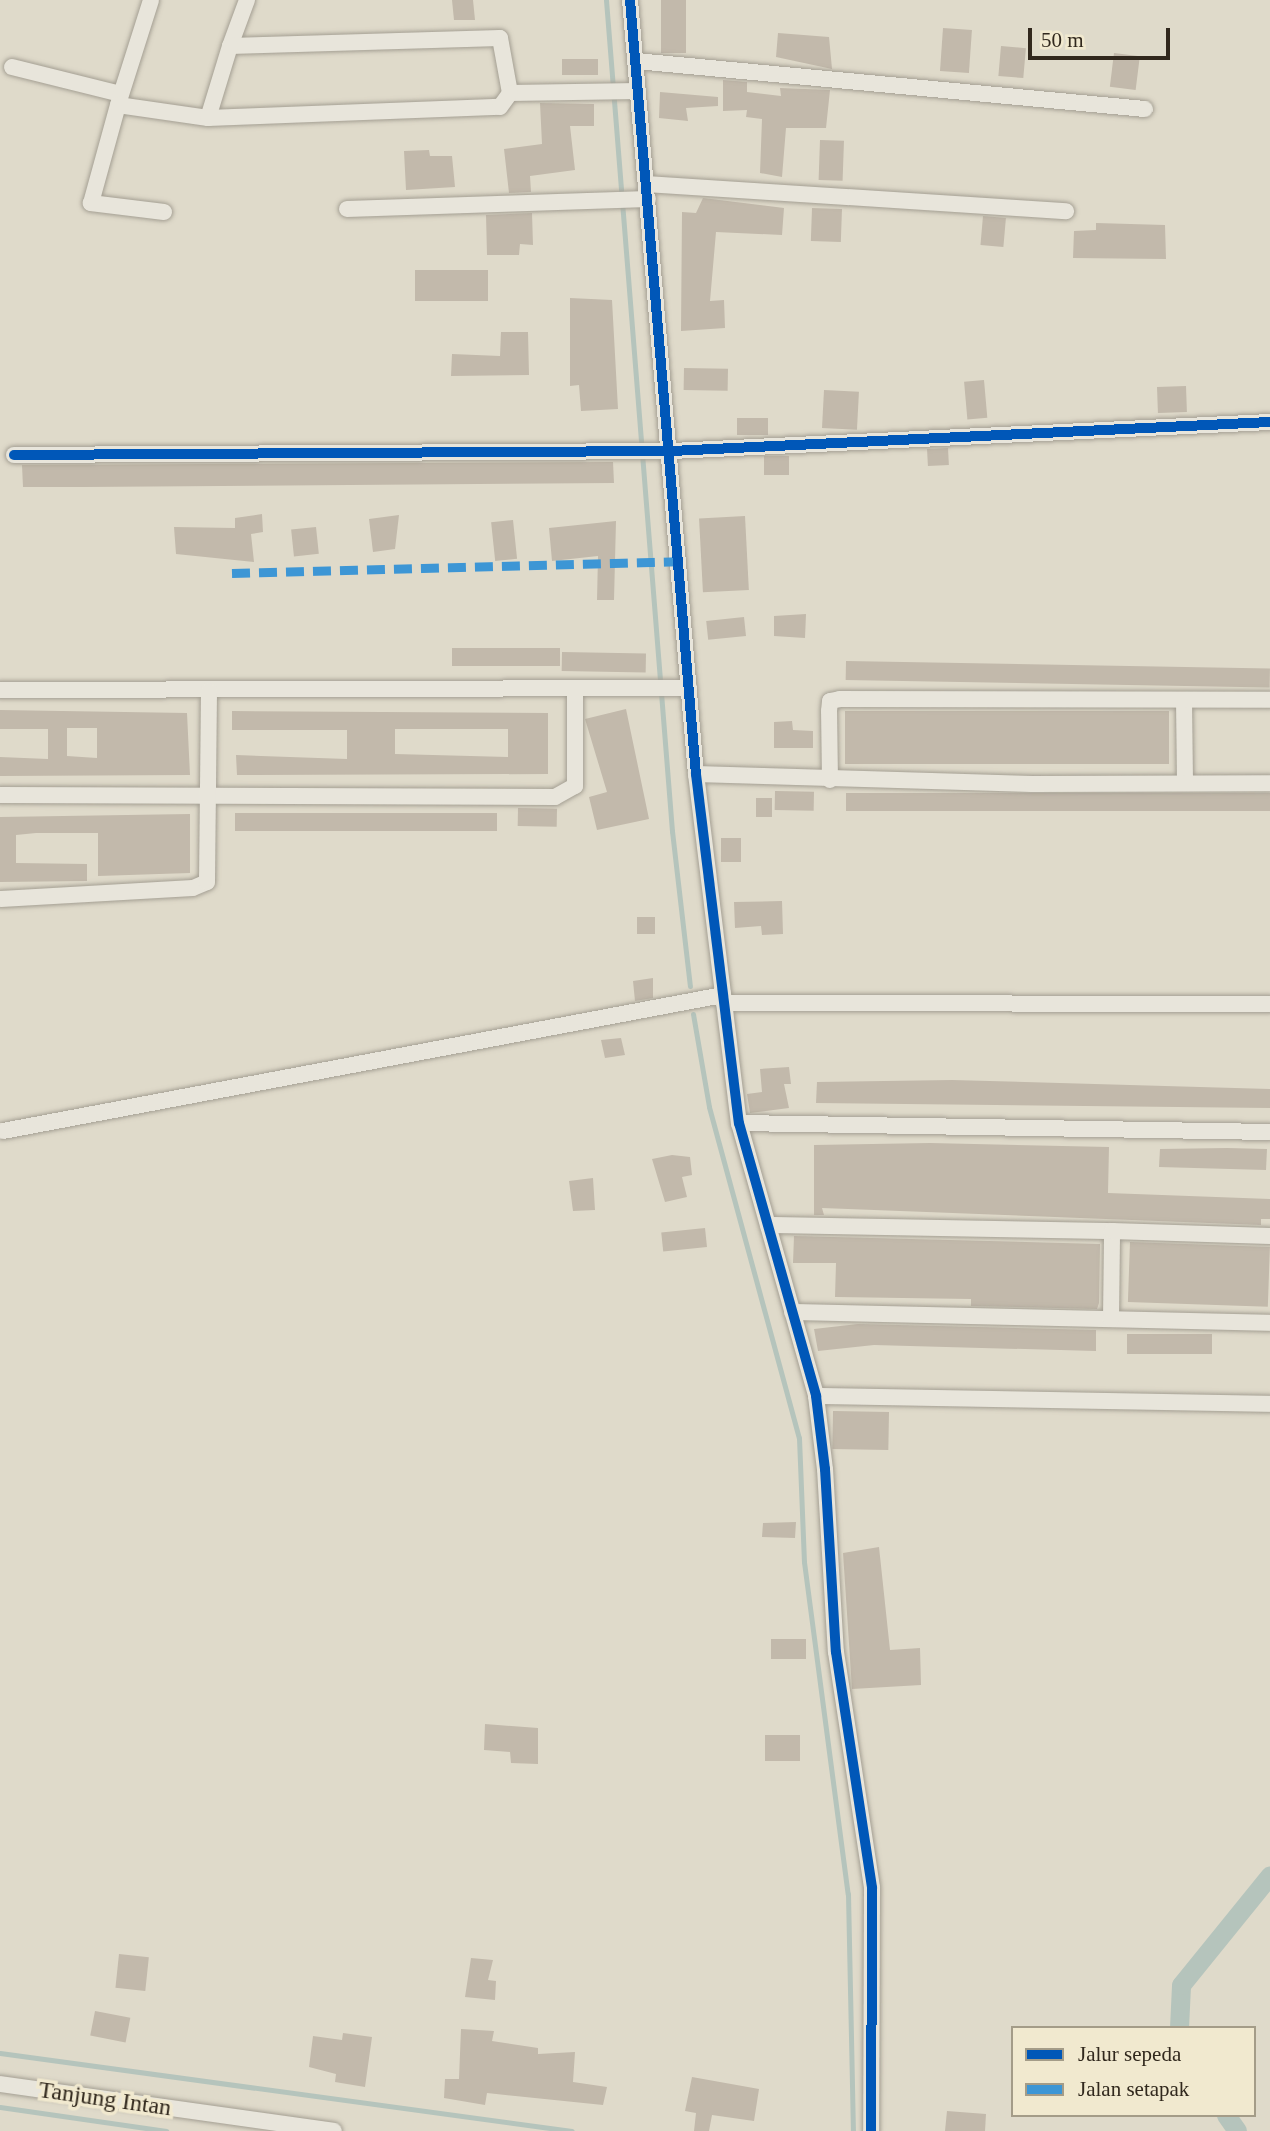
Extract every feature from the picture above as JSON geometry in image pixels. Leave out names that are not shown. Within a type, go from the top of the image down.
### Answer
[{"type":"street","points":[[151,0],[91,203],[164,212]]},
{"type":"street","points":[[208,118],[247,0]]},
{"type":"street","points":[[630,0],[636,61],[632,91],[667,451],[683,688],[740,1123],[816,1396],[836,1652],[872,1888],[871,2131]]},
{"type":"street","points":[[12,67],[120,100],[208,118],[500,107],[510,93],[500,38],[230,46]]},
{"type":"street","points":[[636,61],[1145,109]]},
{"type":"street","points":[[510,93],[632,91]]},
{"type":"street","points":[[346,209],[609,201],[643,194],[1066,211]]},
{"type":"street","points":[[14,455],[667,451],[1270,422]]},
{"type":"street","points":[[0,795],[569,794],[575,786],[575,688]]},
{"type":"street","points":[[0,690],[683,688]]},
{"type":"street","points":[[1,900],[193,888],[207,882],[211,793],[209,691]]},
{"type":"street","points":[[1184,700],[1185,783]]},
{"type":"street","points":[[830,780],[830,701],[1270,700]]},
{"type":"street","points":[[696,774],[830,780],[1270,783]]},
{"type":"street","points":[[3,1131],[724,999],[1270,1004]]},
{"type":"street","points":[[740,1123],[1270,1132]]},
{"type":"street","points":[[768,1225],[1270,1236]]},
{"type":"street","points":[[1111,1319],[1112,1231]]},
{"type":"street","points":[[792,1312],[1270,1323]]},
{"type":"street","points":[[816,1396],[1270,1404]]},
{"type":"street","name":"Tanjung Intan","points":[[0,2084],[334,2131]]},
{"type":"building","points":[[452,0],[473,0],[475,20],[454,20]]},
{"type":"building","points":[[661,0],[686,0],[686,53],[661,53]]},
{"type":"building","points":[[943,28],[972,30],[969,73],[940,71]]},
{"type":"building","points":[[778,33],[829,37],[832,69],[776,57]]},
{"type":"building","points":[[1001,46],[1026,48],[1023,78],[998,76]]},
{"type":"building","points":[[1114,53],[1140,56],[1136,90],[1110,87]]},
{"type":"building","points":[[562,59],[598,59],[598,75],[562,75]]},
{"type":"building","points":[[723,80],[747,82],[747,92],[781,96],[780,88],[830,90],[826,128],[786,128],[782,177],[760,173],[762,119],[746,117],[747,110],[723,111]]},
{"type":"building","points":[[660,92],[718,97],[718,106],[686,108],[688,121],[659,118]]},
{"type":"building","points":[[540,103],[594,104],[594,126],[570,126],[575,170],[530,176],[531,192],[509,193],[504,149],[542,144]]},
{"type":"building","points":[[820,140],[844,141],[843,181],[819,180]]},
{"type":"building","points":[[429,150],[430,156],[452,156],[455,187],[406,190],[404,151]]},
{"type":"building","points":[[703,198],[784,208],[782,235],[716,232],[710,301],[724,300],[725,328],[681,331],[682,212],[696,213]]},
{"type":"building","points":[[812,208],[842,209],[841,242],[811,241]]},
{"type":"building","points":[[532,213],[533,245],[520,244],[519,255],[487,255],[486,215]]},
{"type":"building","points":[[983,216],[1006,218],[1003,247],[980,245]]},
{"type":"building","points":[[1096,223],[1165,225],[1166,259],[1073,258],[1074,231],[1096,230]]},
{"type":"building","points":[[415,270],[488,270],[488,301],[415,301]]},
{"type":"building","points":[[570,298],[612,300],[618,409],[581,411],[579,385],[570,386]]},
{"type":"building","points":[[501,332],[528,332],[529,375],[451,376],[452,354],[500,356]]},
{"type":"building","points":[[684,368],[728,369],[728,391],[684,390]]},
{"type":"building","points":[[984,380],[987,418],[967,420],[964,382]]},
{"type":"building","points":[[1186,386],[1187,412],[1158,413],[1157,387]]},
{"type":"building","points":[[824,390],[859,392],[857,430],[822,428]]},
{"type":"building","points":[[737,418],[768,418],[768,435],[737,435]]},
{"type":"building","points":[[948,448],[949,465],[928,466],[927,449]]},
{"type":"building","points":[[764,456],[789,456],[789,475],[764,475]]},
{"type":"building","points":[[613,462],[614,483],[83,487],[23,487],[22,465]]},
{"type":"building","points":[[262,514],[263,532],[251,534],[254,562],[176,554],[174,527],[235,528],[235,518]]},
{"type":"building","points":[[399,515],[395,549],[373,552],[369,519]]},
{"type":"building","points":[[745,516],[749,590],[703,592],[699,518]]},
{"type":"building","points":[[513,520],[517,559],[495,561],[491,522]]},
{"type":"building","points":[[616,521],[614,600],[597,600],[598,556],[552,561],[549,528]]},
{"type":"building","points":[[316,527],[319,554],[294,556],[291,530]]},
{"type":"building","points":[[806,614],[805,638],[774,636],[774,616]]},
{"type":"building","points":[[744,617],[746,636],[708,640],[706,621]]},
{"type":"building","points":[[452,648],[560,648],[560,666],[452,666]]},
{"type":"building","points":[[562,652],[646,653],[646,672],[562,671]]},
{"type":"building","points":[[846,661],[1270,668],[1270,687],[846,680]]},
{"type":"building","points":[[626,709],[649,819],[597,830],[589,797],[607,792],[585,719]]},
{"type":"building","points":[[0,710],[187,713],[190,775],[0,776],[0,757],[48,759],[48,729],[0,729]],"holes":[[[67,728],[97,728],[97,758],[67,756]]]},
{"type":"building","points":[[232,711],[548,713],[548,774],[237,775],[236,755],[347,759],[347,730],[232,730]],"holes":[[[395,729],[508,729],[508,757],[395,754]]]},
{"type":"building","points":[[845,711],[1169,711],[1169,764],[845,764]]},
{"type":"building","points":[[792,721],[793,730],[813,731],[813,748],[774,748],[774,722]]},
{"type":"building","points":[[775,791],[814,792],[814,811],[775,810]]},
{"type":"building","points":[[846,793],[1270,793],[1270,811],[846,811]]},
{"type":"building","points":[[756,798],[772,798],[772,817],[756,817]]},
{"type":"building","points":[[518,808],[557,809],[557,827],[518,826]]},
{"type":"building","points":[[235,813],[497,813],[497,831],[235,831]]},
{"type":"building","points":[[190,814],[190,873],[98,876],[98,833],[36,833],[16,835],[16,863],[87,864],[87,881],[0,882],[0,817]]},
{"type":"building","points":[[721,838],[741,838],[741,862],[721,862]]},
{"type":"building","points":[[782,901],[783,934],[762,935],[761,926],[735,928],[734,902]]},
{"type":"building","points":[[637,917],[655,917],[655,934],[637,934]]},
{"type":"building","points":[[653,978],[653,998],[635,1001],[633,981]]},
{"type":"building","points":[[621,1038],[625,1055],[605,1058],[601,1040]]},
{"type":"building","points":[[789,1067],[791,1084],[784,1084],[789,1108],[750,1113],[747,1094],[762,1092],[760,1069]]},
{"type":"building","points":[[952,1080],[1270,1089],[1270,1108],[816,1103],[817,1082]]},
{"type":"building","points":[[930,1143],[1109,1147],[1108,1193],[1270,1199],[1270,1219],[1261,1219],[1261,1225],[822,1208],[824,1215],[814,1215],[814,1145]]},
{"type":"building","points":[[1160,1149],[1267,1149],[1266,1170],[1159,1167]]},
{"type":"building","points":[[672,1155],[690,1157],[692,1175],[682,1177],[687,1197],[665,1202],[652,1159]]},
{"type":"building","points":[[593,1178],[595,1210],[573,1211],[569,1181]]},
{"type":"building","points":[[705,1228],[707,1247],[663,1251],[661,1233]]},
{"type":"building","points":[[794,1236],[1100,1244],[1099,1303],[1097,1309],[971,1306],[971,1299],[835,1297],[836,1263],[793,1263]]},
{"type":"building","points":[[1130,1242],[1270,1247],[1268,1307],[1128,1302]]},
{"type":"building","points":[[858,1324],[1096,1330],[1096,1351],[874,1345],[818,1351],[814,1329]]},
{"type":"building","points":[[1127,1334],[1212,1334],[1212,1354],[1127,1354]]},
{"type":"building","points":[[833,1411],[889,1412],[888,1450],[832,1449]]},
{"type":"building","points":[[796,1522],[795,1538],[762,1537],[763,1523]]},
{"type":"building","points":[[879,1547],[890,1650],[920,1648],[921,1685],[852,1689],[843,1553]]},
{"type":"building","points":[[771,1639],[806,1639],[806,1659],[771,1659]]},
{"type":"building","points":[[485,1724],[538,1728],[538,1764],[511,1763],[510,1752],[484,1750]]},
{"type":"building","points":[[765,1735],[800,1735],[800,1761],[765,1761]]},
{"type":"building","points":[[119,1954],[149,1957],[145,1991],[115,1988]]},
{"type":"building","points":[[471,1958],[493,1960],[488,1980],[496,1981],[495,2000],[465,1997]]},
{"type":"building","points":[[95,2011],[130,2018],[126,2042],[90,2036]]},
{"type":"building","points":[[461,2029],[494,2031],[492,2041],[538,2048],[538,2054],[575,2052],[573,2082],[607,2087],[603,2105],[487,2093],[485,2105],[444,2098],[445,2079],[459,2079]]},
{"type":"building","points":[[343,2033],[372,2037],[365,2087],[335,2082],[336,2074],[309,2067],[313,2036],[342,2040]]},
{"type":"building","points":[[692,2077],[759,2089],[754,2121],[712,2115],[709,2131],[694,2131],[696,2113],[685,2111]]},
{"type":"building","points":[[947,2111],[986,2114],[985,2131],[945,2131]]},
{"type":"waterway","points":[[606,0],[672,831],[690,986]]},
{"type":"waterway","points":[[693,1014],[709,1107],[799,1438],[804,1562],[848,1894],[853,2131]]},
{"type":"waterway","points":[[1179,2026],[1181,1985],[1270,1875]]},
{"type":"waterway","points":[[0,2053],[572,2131]]},
{"type":"waterway","points":[[0,2107],[166,2131]]},
{"type":"waterway","points":[[1227,2117],[1237,2131]]},
{"type":"marked path","points":[[232,573],[680,561]]},
{"type":"cycle path","points":[[630,0],[696,774],[739,1123],[816,1396],[825,1469],[836,1652],[872,1888],[871,2131]]},
{"type":"cycle path","points":[[14,455],[672,451],[1270,422]]}]
